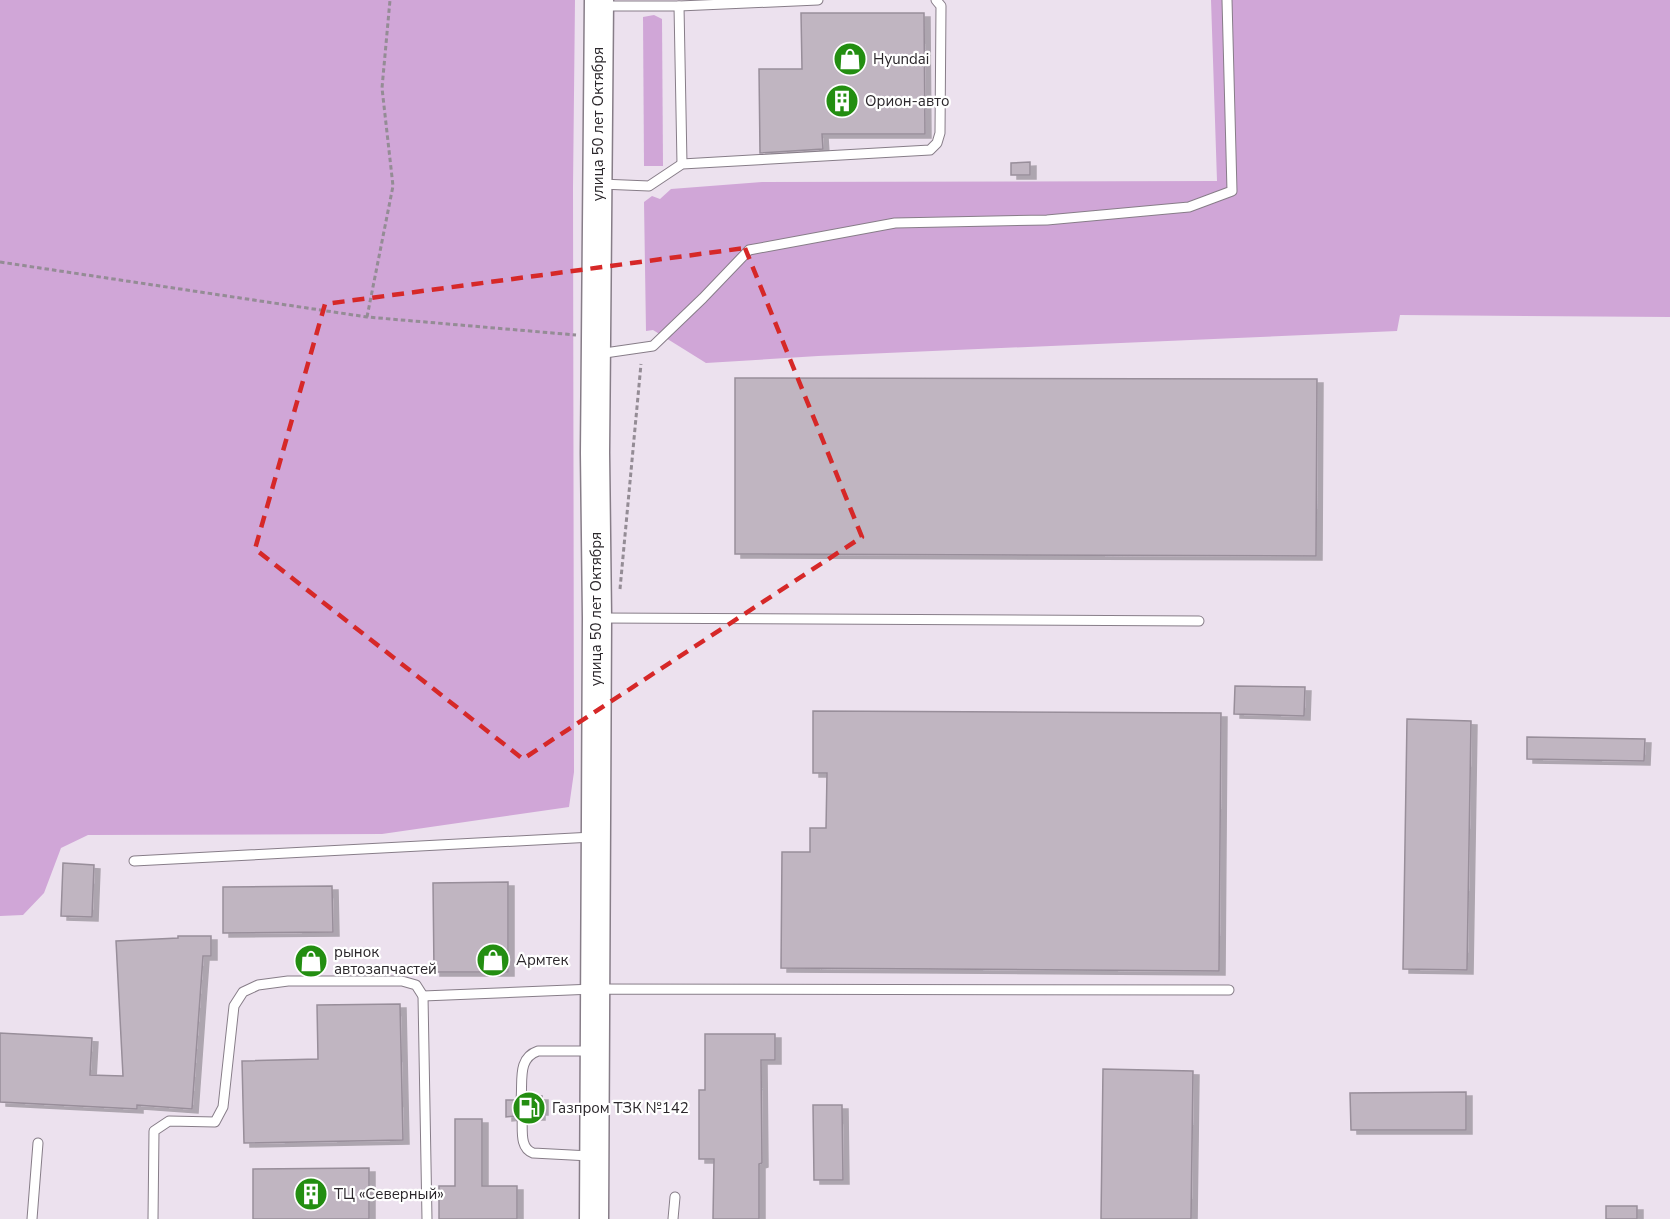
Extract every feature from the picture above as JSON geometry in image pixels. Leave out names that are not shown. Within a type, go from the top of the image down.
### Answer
[{"type":"main road","name":"улица 50 лет Октября","points":[[594,1219],[596,346],[609,185],[599,3]]},
{"type":"lane","points":[[599,3],[679,6],[818,0]]},
{"type":"lane","points":[[609,185],[649,186],[682,164],[930,150],[937,143],[940,133],[941,6],[936,0]]},
{"type":"lane","points":[[596,346],[653,345],[749,250],[895,223],[1047,220],[1189,207],[1233,191],[1227,0]]},
{"type":"lane","points":[[679,6],[682,164]]},
{"type":"lane","points":[[597,618],[1199,621]]},
{"type":"lane","points":[[134,861],[595,837]]},
{"type":"lane","points":[[153,1219],[154,1131],[169,1120],[215,1122],[223,1107],[234,1006],[243,992],[258,985],[288,981],[402,981],[416,985],[423,996],[427,1219]]},
{"type":"lane","points":[[423,996],[594,989],[1229,990]]},
{"type":"lane","points":[[521,1100],[524,1063],[531,1054],[538,1051],[595,1050]]},
{"type":"lane","points":[[522,1116],[524,1147],[527,1151],[594,1157]]},
{"type":"lane","points":[[32,1219],[38,1143]]},
{"type":"lane","points":[[674,1219],[675,1197]]},
{"type":"path","points":[[367,317],[393,186],[382,88],[390,0]]},
{"type":"path","points":[[0,262],[367,317],[596,346]]},
{"type":"highlighted area","points":[[745,248],[862,537],[523,759],[255,549],[325,304]]},
{"type":"shaded area","points":[[0,0],[575,0],[574,772],[569,807],[382,834],[88,835],[61,848],[44,893],[23,915],[0,916]]},
{"type":"shaded area","points":[[1211,0],[1670,0],[1670,317],[1400,315],[1397,331],[818,356],[706,363],[653,330],[646,331],[644,202],[652,196],[660,199],[671,189],[762,182],[1217,181]]},
{"type":"shaded area","points":[[654,15],[662,19],[663,166],[644,166],[643,17]]},
{"type":"building","name":"Орион-авто","points":[[801,13],[924,13],[925,134],[822,134],[823,149],[760,153],[759,69],[802,69]]},
{"type":"building","points":[[1030,162],[1030,175],[1011,175],[1011,163]]},
{"type":"building","points":[[735,378],[1317,379],[1316,556],[735,554]]},
{"type":"building","points":[[1235,686],[1305,687],[1304,716],[1234,714]]},
{"type":"building","points":[[813,711],[1221,713],[1219,971],[781,968],[782,852],[810,852],[810,828],[826,828],[827,773],[813,773]]},
{"type":"building","points":[[1407,719],[1471,721],[1467,970],[1403,969]]},
{"type":"building","points":[[1527,737],[1645,739],[1644,761],[1527,759]]},
{"type":"building","points":[[63,863],[94,865],[92,917],[61,916]]},
{"type":"building","points":[[508,882],[508,972],[434,972],[433,883]]},
{"type":"building","points":[[332,886],[333,932],[223,933],[223,887]]},
{"type":"building","points":[[178,936],[211,936],[211,956],[203,956],[192,1109],[137,1105],[137,1109],[0,1102],[0,1033],[92,1038],[90,1075],[123,1076],[116,941],[178,938]]},
{"type":"building","points":[[400,1004],[403,1140],[244,1143],[242,1061],[318,1059],[317,1005]]},
{"type":"building","points":[[705,1034],[775,1034],[775,1060],[761,1060],[762,1163],[759,1164],[759,1219],[713,1219],[714,1159],[699,1159],[699,1090],[705,1090]]},
{"type":"building","points":[[1103,1069],[1193,1071],[1191,1219],[1101,1219]]},
{"type":"building","points":[[1466,1092],[1466,1130],[1351,1130],[1350,1093]]},
{"type":"building","points":[[528,1096],[542,1096],[542,1111],[539,1111],[539,1116],[529,1116],[522,1109],[515,1116],[506,1117],[506,1100],[514,1100],[521,1107],[527,1103]]},
{"type":"building","points":[[813,1105],[842,1105],[843,1180],[814,1180]]},
{"type":"building","points":[[455,1119],[482,1119],[482,1186],[517,1186],[517,1219],[439,1219],[439,1186],[455,1186]]},
{"type":"building","name":"ТЦ «Северный»","points":[[369,1168],[369,1219],[253,1219],[253,1169]]},
{"type":"building","points":[[1606,1206],[1637,1206],[1637,1219],[1606,1219]]},
{"type":"place","name":"Hyundai","points":[[850,59]]},
{"type":"place","name":"Орион-авто","points":[[842,101]]},
{"type":"place","name":"Армтек","points":[[493,960]]},
{"type":"place","name":"рынок автозапчастей","points":[[311,961]]},
{"type":"place","name":"Газпром ТЗК №142","points":[[529,1108]]},
{"type":"place","name":"ТЦ «Северный»","points":[[311,1194]]}]
